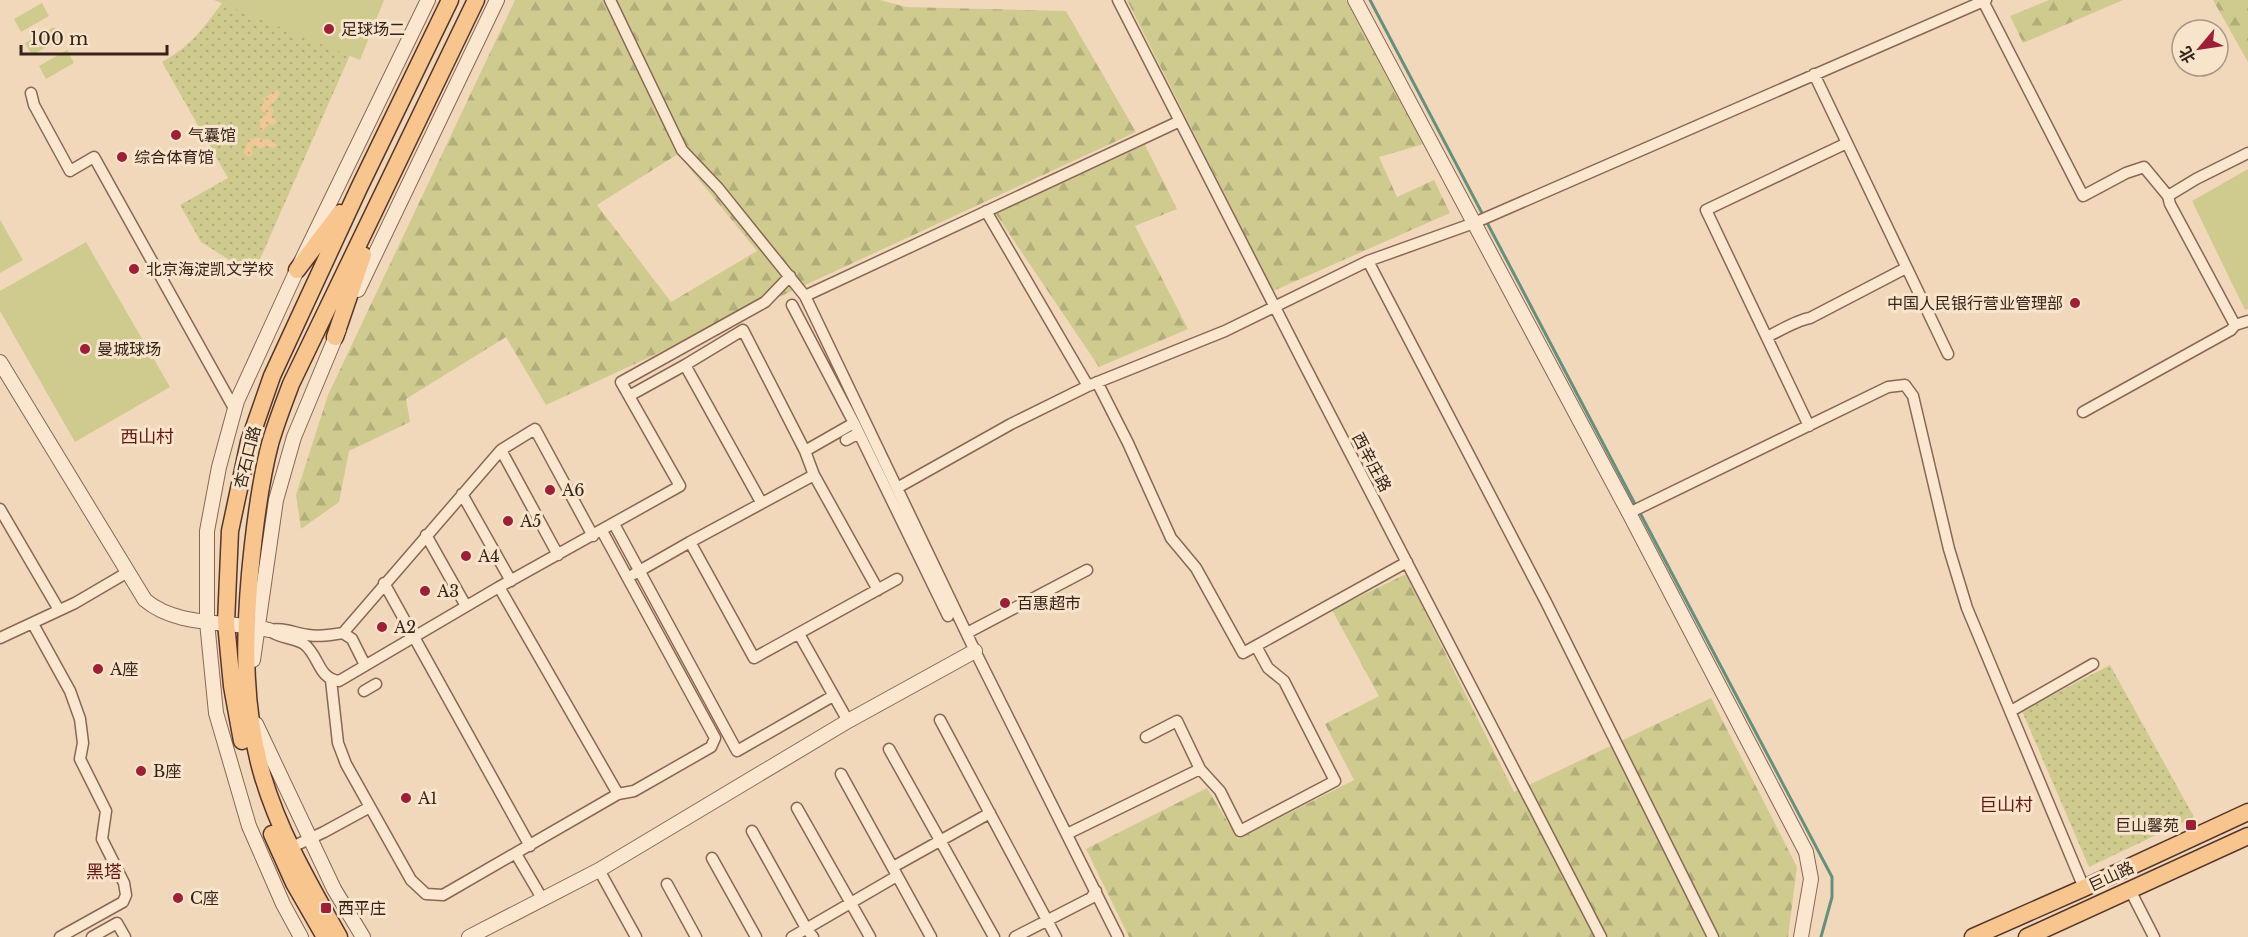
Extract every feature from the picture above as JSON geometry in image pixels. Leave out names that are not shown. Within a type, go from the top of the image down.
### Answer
[{"type":"main road","name":"杏石口路","points":[[325,937],[294,883],[277,847],[252,780],[244,750],[232,686],[226,623],[230,531],[249,441],[272,376],[359,188],[450,0]]},
{"type":"main road","name":"杏石口路","points":[[339,937],[290,848],[263,777],[247,698],[257,627],[254,531],[270,444],[291,384],[476,0]]},
{"type":"main road","points":[[335,337],[388,184]]},
{"type":"main road","points":[[297,270],[359,188]]},
{"type":"main road","name":"巨山路","points":[[1973,937],[2248,812]]},
{"type":"main road","name":"巨山路","points":[[2027,937],[2248,836]]},
{"type":"street","name":"杏石口路","points":[[301,937],[283,903],[249,826],[216,713],[207,622],[207,531],[219,467],[235,410],[297,270],[428,0]]},
{"type":"street","points":[[257,627],[276,500],[294,437],[335,337],[497,0]]},
{"type":"street","points":[[610,0],[682,150],[718,188],[805,296],[975,651],[1118,937]]},
{"type":"street","name":"西辛庄路","points":[[1118,0],[1601,937]]},
{"type":"street","points":[[1355,0],[1629,513],[1806,852],[1811,879],[1801,937]]},
{"type":"street","points":[[897,488],[1011,424],[1092,384],[1215,335],[1368,261],[1474,223],[1984,1],[2083,196],[2126,173],[2144,167],[2168,196],[2170,204],[2235,325]]},
{"type":"street","points":[[1814,74],[1948,354]]},
{"type":"street","points":[[31,93],[34,105],[70,171],[94,157],[235,410]]},
{"type":"street","points":[[805,296],[1180,121]]},
{"type":"street","points":[[1809,426],[1708,219],[1706,210],[1847,143]]},
{"type":"street","points":[[2168,196],[2248,153]]},
{"type":"street","points":[[986,211],[1128,443],[1172,538],[1196,568],[1243,653],[1407,562]]},
{"type":"street","points":[[1368,261],[1546,602],[1713,937]]},
{"type":"street","points":[[1767,337],[1792,326],[1801,319],[1810,318],[1906,268]]},
{"type":"street","points":[[257,627],[304,644],[315,657],[324,675],[331,680],[339,681],[511,580],[680,486],[621,382],[765,302],[790,276]]},
{"type":"street","points":[[792,304],[857,428],[948,616]]},
{"type":"street","points":[[2083,412],[2231,330],[2235,325],[2248,321]]},
{"type":"street","points":[[629,396],[743,330],[806,451],[814,475],[878,590]]},
{"type":"street","points":[[0,362],[145,600],[157,610],[207,622],[277,628],[315,636],[343,633],[352,639],[365,665]]},
{"type":"street","points":[[685,365],[761,502]]},
{"type":"street","points":[[1629,513],[1888,387],[1905,385],[1913,396],[1949,549],[1968,608],[2084,888]]},
{"type":"street","points":[[846,441],[857,428]]},
{"type":"street","points":[[806,451],[857,428]]},
{"type":"street","points":[[331,680],[338,743],[346,764],[411,880],[426,894],[443,895],[618,794],[634,791],[654,780],[711,747],[715,738],[627,577],[535,429],[501,450],[343,633]]},
{"type":"street","points":[[501,450],[558,555]]},
{"type":"street","points":[[627,577],[814,475]]},
{"type":"street","points":[[462,494],[511,580]]},
{"type":"street","points":[[0,509],[59,610]]},
{"type":"street","points":[[614,524],[737,751],[833,696]]},
{"type":"street","points":[[426,535],[466,606]]},
{"type":"street","points":[[690,542],[749,660],[897,579]]},
{"type":"street","points":[[967,633],[1087,570]]},
{"type":"street","points":[[0,638],[33,624],[128,572]]},
{"type":"street","points":[[384,583],[530,846]]},
{"type":"street","points":[[499,587],[618,794]]},
{"type":"street","points":[[33,624],[70,691],[80,719],[83,742],[80,759],[106,811],[102,839],[124,883],[126,896],[123,902],[60,937]]},
{"type":"street","points":[[799,634],[848,721]]},
{"type":"street","points":[[1146,737],[1177,721],[1200,769],[1220,791],[1240,831],[1335,781],[1284,681],[1268,668],[1256,646]]},
{"type":"street","points":[[469,937],[599,870],[848,721],[975,651]]},
{"type":"street","points":[[2011,711],[2093,664]]},
{"type":"street","points":[[364,691],[376,684]]},
{"type":"street","name":"杏石口路","points":[[247,698],[260,735],[334,889],[363,937]]},
{"type":"street","points":[[940,720],[1056,937]]},
{"type":"street","points":[[889,749],[994,937]]},
{"type":"street","points":[[1067,834],[1200,769]]},
{"type":"street","points":[[841,774],[931,937]]},
{"type":"street","points":[[290,848],[369,807]]},
{"type":"street","points":[[797,808],[870,937]]},
{"type":"street","points":[[792,937],[850,903],[990,813]]},
{"type":"street","points":[[752,831],[813,937]]},
{"type":"street","points":[[516,854],[543,900]]},
{"type":"street","points":[[712,858],[756,937]]},
{"type":"street","points":[[599,870],[636,937]]},
{"type":"street","points":[[667,884],[696,937]]},
{"type":"street","points":[[2130,890],[2154,937]]},
{"type":"street","points":[[1015,937],[1091,898],[1096,891]]},
{"type":"street","points":[[92,937],[117,923],[125,937]]},
{"type":"green space","name":"足球场二","points":[[214,0],[384,0],[360,60]]},
{"type":"green space","points":[[515,0],[880,0],[906,7],[1066,11],[1136,132],[546,405],[506,337],[406,399],[410,422],[349,451],[339,502],[301,529],[296,495],[328,395]],"holes":[[[678,154],[757,251],[671,302],[597,205]]]},
{"type":"green space","points":[[1127,0],[1346,0],[1424,144],[1379,157],[1397,197],[1434,180],[1450,213],[1273,291]]},
{"type":"green space","points":[[2049,0],[2123,0],[2023,43],[2010,16]]},
{"type":"green space","points":[[2213,0],[2248,0],[2248,62],[2230,30],[2230,18],[2223,18]]},
{"type":"green space","points":[[42,3],[49,16],[21,32],[14,19]]},
{"type":"green space","points":[[222,3],[350,55],[253,275],[201,242],[180,205],[228,178],[162,62],[196,36]]},
{"type":"green space","points":[[54,27],[61,39],[32,55],[25,43]]},
{"type":"green space","points":[[67,50],[74,63],[46,79],[39,66]]},
{"type":"green space","points":[[1145,145],[1177,209],[1135,226],[1188,329],[1099,367],[996,214]]},
{"type":"green space","points":[[2248,169],[2248,309],[2245,310],[2192,201]]},
{"type":"green space","points":[[0,220],[23,260],[0,273]]},
{"type":"green space","name":"曼城球场","points":[[86,242],[170,387],[75,442],[0,311],[0,291]]},
{"type":"green space","points":[[1406,574],[1514,792],[1711,698],[1797,867],[1788,937],[1129,937],[1086,849],[1207,788],[1238,839],[1354,780],[1325,724],[1379,696],[1332,610]]},
{"type":"green space","points":[[2110,665],[2194,817],[2089,867],[2022,711]]},
{"type":"sand","points":[[277,90],[280,93],[278,97],[268,107],[273,108],[272,118],[275,118],[277,122],[273,125],[268,124],[262,132],[259,130],[261,123],[259,120],[266,115],[267,111],[263,112],[260,107],[265,103],[263,99]]},
{"type":"sand","points":[[258,137],[262,140],[270,140],[277,145],[274,148],[264,146],[260,149],[255,145],[250,148],[253,151],[250,157],[245,155],[249,140]]},
{"type":"waterway","points":[[1370,0],[1636,506]]},
{"type":"waterway","points":[[1639,511],[1832,877],[1832,897],[1821,937]]},
{"type":"place","name":"足球场二","points":[[329,29]]},
{"type":"place","name":"气囊馆","points":[[176,135]]},
{"type":"place","name":"综合体育馆","points":[[122,157]]},
{"type":"place","name":"北京海淀凯文学校","points":[[134,269]]},
{"type":"place","name":"中国人民银行营业管理部","points":[[2075,303]]},
{"type":"place","name":"曼城球场","points":[[85,349]]},
{"type":"place","name":"A6","points":[[550,490]]},
{"type":"place","name":"A5","points":[[508,521]]},
{"type":"place","name":"A4","points":[[466,556]]},
{"type":"place","name":"A3","points":[[425,591]]},
{"type":"place","name":"百惠超市","points":[[1005,603]]},
{"type":"place","name":"A2","points":[[382,627]]},
{"type":"place","name":"A座","points":[[98,669]]},
{"type":"place","name":"B座","points":[[141,771]]},
{"type":"place","name":"A1","points":[[406,798]]},
{"type":"place","name":"巨山馨苑","points":[[2191,825]]},
{"type":"place","name":"C座","points":[[178,898]]},
{"type":"place","name":"西平庄","points":[[326,908]]},
{"type":"district","name":"西山村","points":[[147,437]]},
{"type":"district","name":"巨山村","points":[[2006,805]]},
{"type":"district","name":"黑塔","points":[[104,872]]}]
